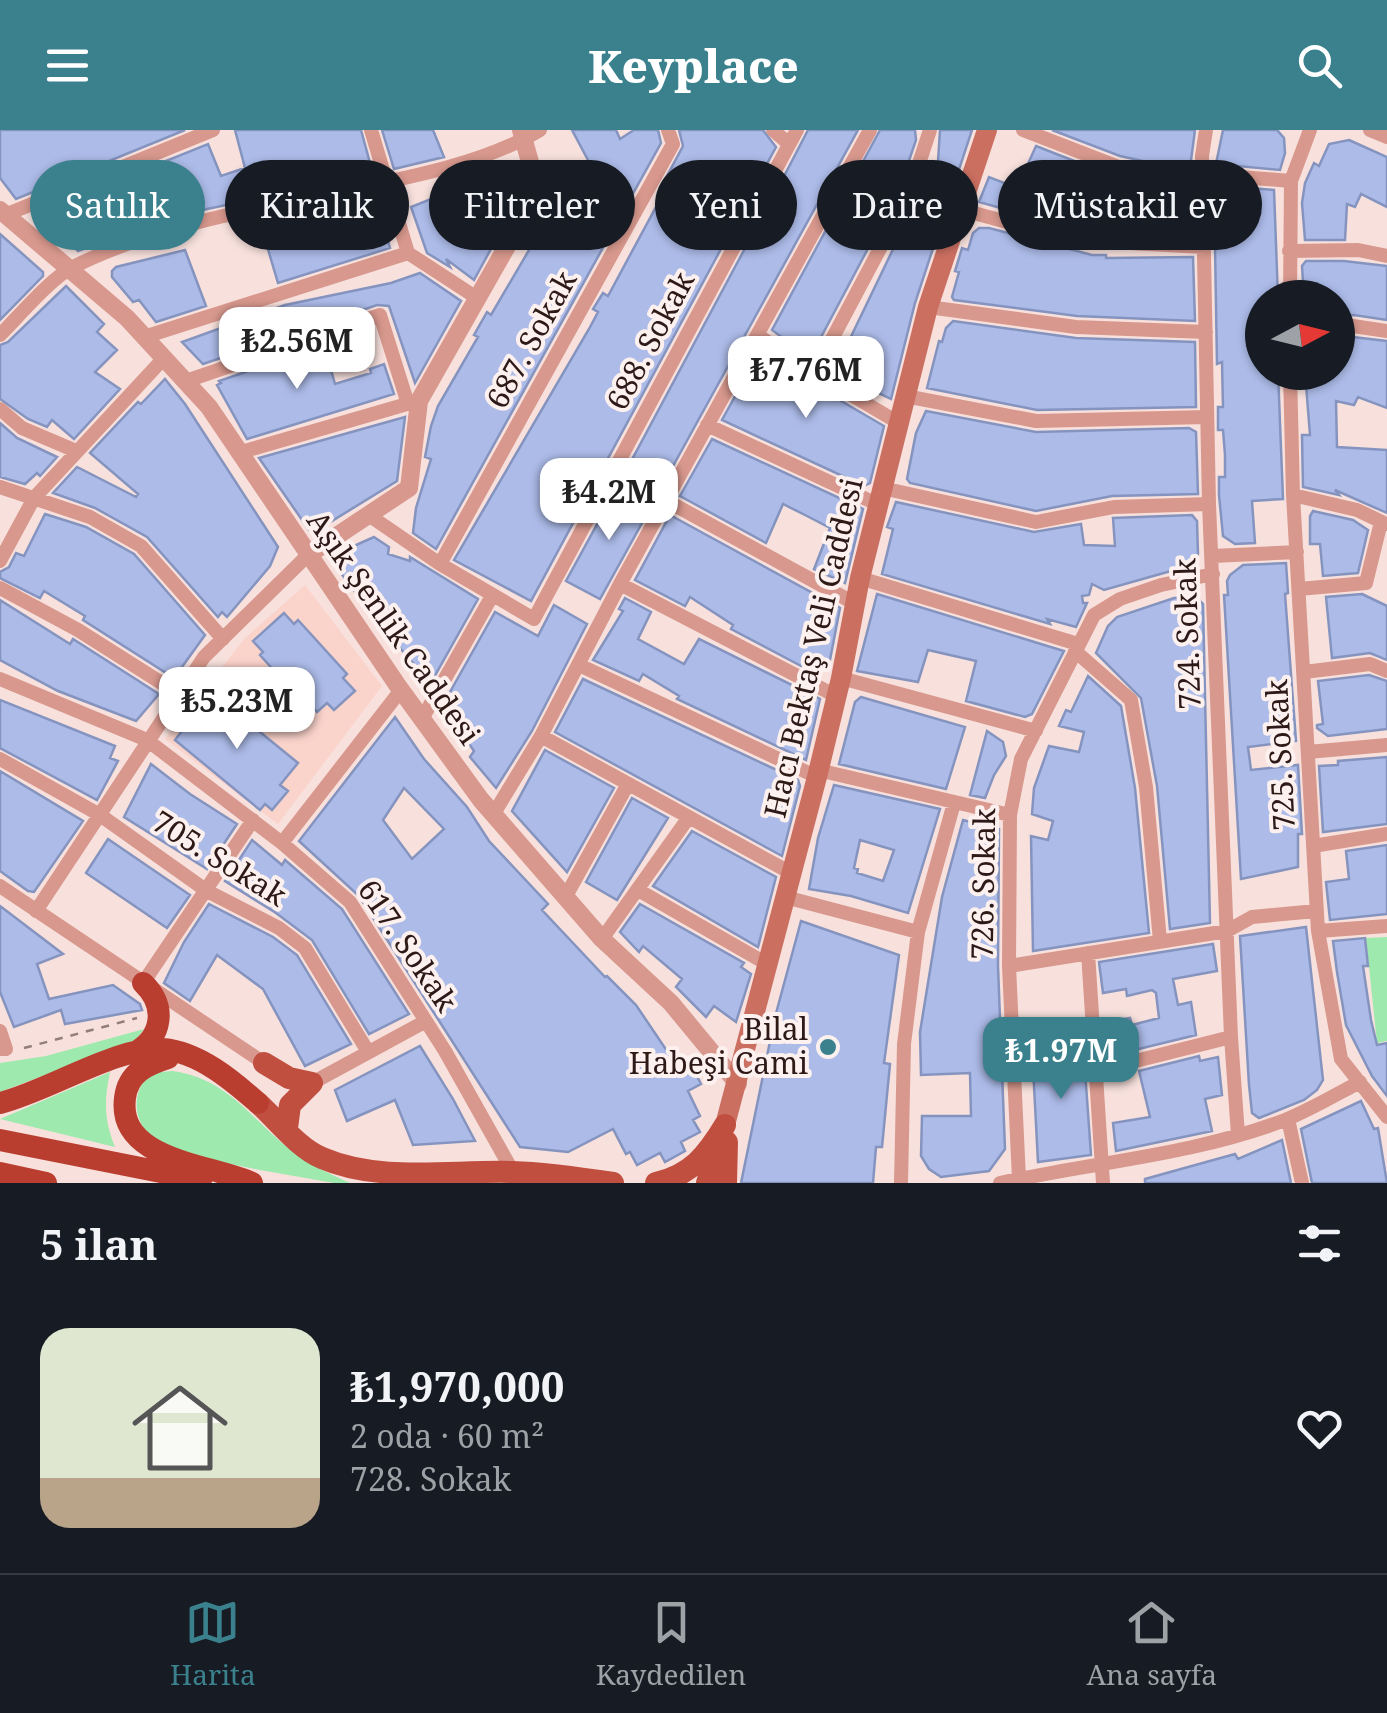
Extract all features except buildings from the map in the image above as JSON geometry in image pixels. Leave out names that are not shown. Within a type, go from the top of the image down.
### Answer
[{"type":"highway","points":[[132,1054],[153,1040],[160,1017],[154,993],[143,983]]},
{"type":"highway","points":[[0,1104],[132,1054],[162,1049],[191,1057],[239,1086],[258,1103]]},
{"type":"highway","points":[[191,1057],[174,1056],[156,1062],[132,1077],[124,1104],[127,1122],[152,1150],[252,1183]]},
{"type":"highway","points":[[0,1140],[215,1183]]},
{"type":"highway","points":[[0,1173],[46,1183]]},
{"type":"main road","name":"Hacı Bektaş Veli Caddesi","points":[[975,160],[986,130]]},
{"type":"main road","name":"Hacı Bektaş Veli Caddesi","points":[[724,1124],[738,1084],[818,774],[879,496],[945,250]]},
{"type":"main road","points":[[264,1062],[289,1078],[312,1084],[289,1117]]},
{"type":"main road","points":[[264,1062],[303,1148],[345,1168],[395,1173],[513,1172],[613,1183]]},
{"type":"main road","points":[[258,1103],[289,1117]]},
{"type":"main road","points":[[656,1183],[687,1172],[706,1156],[724,1124]]},
{"type":"main road","points":[[707,1183],[724,1124]]},
{"type":"main road","points":[[724,1124],[728,1150],[726,1183]]},
{"type":"street","points":[[2,212],[213,130]]},
{"type":"street","points":[[371,130],[378,160]]},
{"type":"street","points":[[772,130],[789,144]]},
{"type":"street","name":"688. Sokak","points":[[370,516],[440,564],[534,619],[797,130]]},
{"type":"street","points":[[493,815],[541,736],[620,584],[870,130]]},
{"type":"street","points":[[814,373],[909,194],[930,130]]},
{"type":"street","points":[[1022,130],[1100,160]]},
{"type":"street","name":"724. Sokak","points":[[1204,160],[1206,130]]},
{"type":"street","points":[[1290,280],[1291,181],[1310,130]]},
{"type":"street","points":[[1370,130],[1387,137]]},
{"type":"street","points":[[238,453],[414,402],[538,187],[529,133],[437,170],[409,177]]},
{"type":"street","name":"687. Sokak","points":[[440,564],[670,137]]},
{"type":"street","points":[[1262,179],[1291,181]]},
{"type":"street","name":"Aşık Şenlik Caddesi","points":[[2,212],[144,337],[210,407],[422,719],[493,815],[602,939],[670,1004],[738,1084]]},
{"type":"street","points":[[0,334],[69,268],[141,241],[225,218]]},
{"type":"street","points":[[407,250],[477,298]]},
{"type":"street","name":"724. Sokak","points":[[1204,250],[1226,931],[1238,1136]]},
{"type":"street","points":[[1289,251],[1358,250],[1387,256]]},
{"type":"street","points":[[144,337],[408,253]]},
{"type":"street","points":[[928,306],[1076,327],[1206,332]]},
{"type":"street","points":[[36,911],[204,657],[308,554],[409,488],[414,402],[380,315],[186,381]]},
{"type":"street","points":[[1355,326],[1387,332]]},
{"type":"street","points":[[759,336],[899,423]]},
{"type":"street","points":[[0,561],[34,498],[164,358]]},
{"type":"street","name":"725. Sokak","points":[[1291,390],[1318,931],[1341,1059],[1387,1117]]},
{"type":"street","points":[[906,396],[1036,422],[1207,418]]},
{"type":"street","points":[[0,409],[22,428],[76,452]]},
{"type":"street","points":[[708,425],[879,496],[1036,522],[1114,506],[1210,504]]},
{"type":"street","points":[[612,471],[854,602]]},
{"type":"street","points":[[0,487],[90,517],[141,546],[223,639]]},
{"type":"street","points":[[1294,495],[1357,510],[1384,523],[1366,583],[1299,589]]},
{"type":"street","points":[[1213,556],[1296,552]]},
{"type":"street","name":"726. Sokak","points":[[1018,1179],[1009,966],[1010,815],[1021,760],[1094,615],[1120,599],[1213,574]]},
{"type":"street","points":[[860,578],[1076,648],[1131,700],[1146,787],[1160,940]]},
{"type":"street","points":[[620,584],[839,687],[1036,731]]},
{"type":"street","points":[[0,588],[78,630],[179,694]]},
{"type":"street","points":[[422,719],[492,596]]},
{"type":"street","points":[[1304,672],[1370,664],[1387,671]]},
{"type":"street","points":[[580,665],[818,774],[1010,815]]},
{"type":"street","name":"617. Sokak","points":[[0,678],[147,740],[282,843],[350,902],[426,1021],[513,1172]]},
{"type":"street","points":[[282,843],[402,690]]},
{"type":"street","points":[[541,736],[791,873]]},
{"type":"street","points":[[1308,752],[1387,745]]},
{"type":"street","name":"705. Sokak","points":[[0,758],[100,815],[207,891],[279,928],[305,948],[367,1050]]},
{"type":"street","points":[[566,896],[628,784]]},
{"type":"street","points":[[905,1182],[904,1044],[918,932],[954,803]]},
{"type":"street","points":[[602,939],[689,816]]},
{"type":"street","points":[[143,983],[253,820]]},
{"type":"street","points":[[1314,846],[1387,834]]},
{"type":"street","points":[[0,886],[264,1062]]},
{"type":"street","points":[[638,890],[767,964]]},
{"type":"street","points":[[785,897],[918,932]]},
{"type":"street","points":[[1009,966],[1226,931],[1252,917],[1316,911]]},
{"type":"street","points":[[1318,931],[1387,926]]},
{"type":"street","points":[[1088,953],[1103,1183]]},
{"type":"street","points":[[312,1084],[367,1050],[426,1021]]},
{"type":"street","points":[[0,1031],[3,1049]]},
{"type":"street","points":[[1096,1071],[1231,1037]]},
{"type":"street","points":[[1000,1183],[1103,1166],[1238,1136],[1288,1119],[1360,1082]]},
{"type":"street","points":[[1288,1119],[1302,1183]]},
{"type":"path","points":[[3,1049],[25,1048],[144,1016]]},
{"type":"shaded area","points":[[305,585],[382,686],[278,824],[165,739],[245,638]]},
{"type":"green space","points":[[1387,937],[1387,1041],[1377,1043],[1366,938]]},
{"type":"green space","points":[[144,1029],[135,1041],[0,1092],[0,1063],[46,1056]]},
{"type":"green space","points":[[172,1071],[207,1081],[222,1090],[295,1153],[350,1183],[212,1160],[152,1137],[140,1121],[138,1094],[150,1076]]},
{"type":"green space","points":[[110,1072],[106,1110],[115,1147],[0,1119]]},
{"type":"place","name":"Bilal Habeşi Cami","points":[[828,1047]]}]
